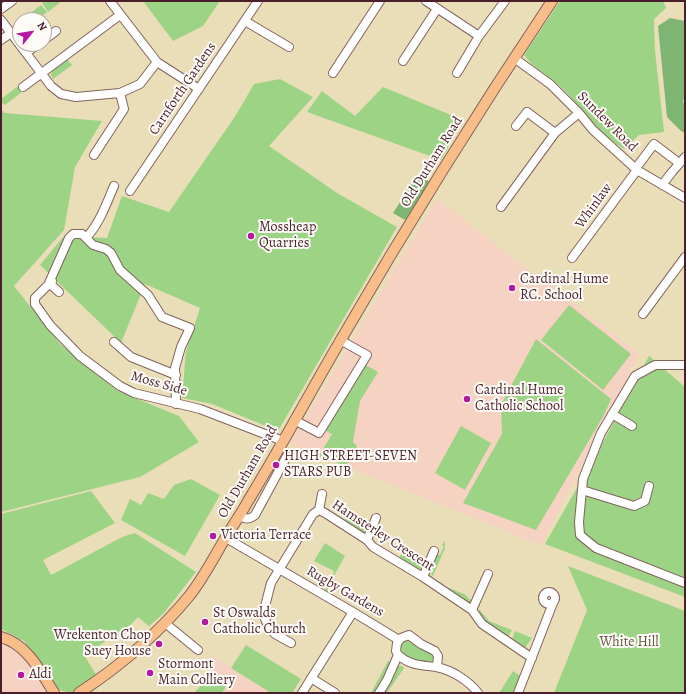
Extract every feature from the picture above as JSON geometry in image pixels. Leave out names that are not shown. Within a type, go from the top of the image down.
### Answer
[{"type":"main road","name":"Old Durham Road","points":[[79,693],[124,659],[165,623],[191,594],[206,572],[283,442],[340,340],[441,174],[514,58],[552,1]]},
{"type":"main road","points":[[1,637],[18,645],[26,653],[36,665],[54,693]]},
{"type":"street","points":[[1,9],[12,1]]},
{"type":"street","points":[[110,1],[157,62],[199,89]]},
{"type":"street","name":"Carnforth Gardens","points":[[130,191],[258,1]]},
{"type":"street","points":[[333,73],[380,1]]},
{"type":"street","points":[[426,1],[479,36]]},
{"type":"street","points":[[457,73],[479,36],[505,1]]},
{"type":"street","points":[[403,61],[437,8]]},
{"type":"street","points":[[22,87],[120,15]]},
{"type":"street","points":[[1,20],[51,86],[61,94],[76,97],[120,93],[140,84],[157,62]]},
{"type":"street","points":[[245,21],[290,47]]},
{"type":"street","points":[[52,34],[56,31]]},
{"type":"street","points":[[1,40],[11,33]]},
{"type":"street","name":"Sundew Road","points":[[514,58],[550,84],[578,112],[593,130],[636,169],[685,198]]},
{"type":"street","points":[[94,155],[124,110],[120,93]]},
{"type":"street","points":[[516,126],[527,112],[555,133]]},
{"type":"street","points":[[501,206],[555,133],[578,112]]},
{"type":"street","name":"Whinlaw","points":[[572,258],[654,144],[679,163]]},
{"type":"street","points":[[662,185],[685,157]]},
{"type":"street","points":[[114,186],[101,217],[87,237],[93,245],[106,249],[111,253],[120,270],[148,295],[162,317],[190,328],[181,347],[175,368],[176,404]]},
{"type":"street","name":"Moss Side","points":[[87,237],[82,234],[73,234],[69,238],[52,279],[35,298],[35,304],[50,325],[80,356],[120,386],[134,393],[200,409],[283,442]]},
{"type":"street","points":[[643,314],[685,257]]},
{"type":"street","points":[[52,279],[59,292]]},
{"type":"street","name":"Old Durham Road","points":[[294,420],[319,433],[367,355],[340,340]]},
{"type":"street","points":[[114,342],[132,357],[176,375]]},
{"type":"street","points":[[685,365],[655,365],[635,376],[601,433],[583,479],[579,522],[580,535],[596,548],[685,583]]},
{"type":"street","points":[[612,414],[632,426]]},
{"type":"street","points":[[239,516],[247,519],[255,515],[287,456]]},
{"type":"street","points":[[582,490],[634,506],[645,502],[649,486]]},
{"type":"street","points":[[319,510],[322,494]]},
{"type":"street","name":"Hamsterley Crescent","points":[[291,643],[275,634],[268,626],[263,614],[271,583],[313,514],[319,510],[472,610],[482,624],[532,658]]},
{"type":"street","points":[[367,540],[376,518]]},
{"type":"street","name":"Rugby Gardens","points":[[226,538],[399,640]]},
{"type":"street","points":[[423,577],[434,551]]},
{"type":"street","points":[[472,610],[488,574]]},
{"type":"street","points":[[518,693],[553,603]]},
{"type":"street","points":[[302,693],[353,612]]},
{"type":"street","points":[[165,623],[198,650]]},
{"type":"street","points":[[436,667],[438,656],[435,651],[421,644],[409,635],[404,636],[399,640],[396,647],[398,655],[405,661],[423,667],[436,667],[450,672],[472,684],[478,693]]},
{"type":"street","points":[[379,693],[387,680],[398,655]]},
{"type":"street","points":[[311,678],[335,693]]},
{"type":"shaded area","name":"Cardinal Hume Catholic School","points":[[437,199],[639,354],[541,545],[290,444]]},
{"type":"shaded area","points":[[1,642],[15,650],[25,660],[36,674],[47,693],[1,693]]},
{"type":"shaded area","points":[[212,655],[271,693],[194,693],[212,673],[203,666]]},
{"type":"green space","points":[[46,1],[62,1],[48,12],[42,3]]},
{"type":"green space","points":[[143,1],[220,1],[203,26],[173,41]]},
{"type":"green space","points":[[560,1],[663,1],[666,8],[654,19],[655,51],[664,132],[639,135],[624,149],[600,131],[564,90],[524,55]]},
{"type":"green space","points":[[41,5],[47,12],[32,12]]},
{"type":"green space","points":[[670,18],[685,21],[685,93],[683,102],[685,105],[685,133],[667,117],[658,26]]},
{"type":"green space","points":[[67,59],[72,65],[53,79],[51,74],[55,67]]},
{"type":"green space","points":[[280,79],[313,97],[269,146],[337,193],[397,227],[278,431],[212,404],[182,398],[186,351],[200,308],[145,284],[121,343],[40,265],[64,236],[107,238],[122,196],[169,212],[236,115],[254,84]]},
{"type":"green space","points":[[18,86],[22,92],[5,105],[1,102],[1,99]]},
{"type":"green space","points":[[383,87],[463,120],[441,160],[307,112],[322,91],[355,116]]},
{"type":"green space","points":[[1,110],[5,113],[102,121],[75,167],[64,230],[14,286],[60,344],[118,391],[179,416],[199,442],[140,477],[1,512]]},
{"type":"green space","points":[[417,176],[431,182],[405,220],[393,213]]},
{"type":"green space","points":[[569,305],[631,354],[603,390],[541,340]]},
{"type":"green space","points":[[536,339],[611,399],[604,415],[536,530],[463,503],[502,434],[501,405]]},
{"type":"green space","points":[[649,356],[685,387],[685,597],[545,544],[602,444]]},
{"type":"green space","points":[[364,364],[378,372],[360,401],[353,442],[357,446],[346,466],[319,456],[332,434],[324,430]]},
{"type":"green space","points":[[461,426],[491,443],[465,490],[435,473]]},
{"type":"green space","points":[[191,479],[220,495],[185,556],[121,520],[130,499],[141,505],[148,493],[164,499],[174,485]]},
{"type":"green space","points":[[91,491],[115,523],[43,560],[51,575],[122,537],[135,533],[196,572],[163,614],[149,626],[138,617],[118,638],[115,635],[84,655],[97,676],[72,693],[59,690],[24,641],[1,629],[1,514]]},
{"type":"green space","points":[[346,517],[368,531],[366,533],[362,533],[344,522]]},
{"type":"green space","points":[[445,541],[445,548],[433,576],[429,571],[436,554],[440,555],[444,546],[442,545]]},
{"type":"green space","points":[[325,543],[345,556],[327,591],[325,590],[334,571],[314,561]]},
{"type":"green space","points":[[401,554],[415,560],[423,568],[420,570],[399,560]]},
{"type":"green space","name":"White Hill","points":[[568,566],[685,611],[685,693],[554,693],[587,610]]},
{"type":"green space","points":[[429,574],[439,584],[464,594],[473,602],[470,603],[465,601],[429,578]]},
{"type":"green space","points":[[479,609],[489,621],[512,630],[508,637],[486,622],[482,618]]},
{"type":"green space","points":[[515,631],[532,638],[525,648],[512,640]]},
{"type":"green space","points":[[410,639],[432,653],[434,660],[429,664],[408,658],[400,647],[400,643]]},
{"type":"green space","points":[[246,645],[301,679],[292,693],[271,693],[231,668]]},
{"type":"green space","points":[[388,661],[391,663],[375,693],[371,693]]},
{"type":"green space","points":[[396,666],[402,666],[404,668],[387,693],[382,693]]},
{"type":"green space","points":[[513,671],[522,677],[516,693],[499,693]]},
{"type":"green space","points":[[212,673],[228,683],[222,693],[194,693]]},
{"type":"place","name":"Mossheap Quarries","points":[[251,236]]},
{"type":"place","name":"Cardinal Hume RC. School","points":[[512,288]]},
{"type":"place","name":"Cardinal Hume Catholic School","points":[[467,399]]},
{"type":"place","name":"HIGH STREET-SEVEN STARS PUB","points":[[276,465]]},
{"type":"place","name":"Victoria Terrace","points":[[213,536]]},
{"type":"place","name":"St Oswalds Catholic Church","points":[[205,622]]},
{"type":"place","name":"Wrekenton Chop Suey House","points":[[159,644]]},
{"type":"place","name":"Stormont Main Colliery","points":[[150,673]]},
{"type":"place","name":"Aldi","points":[[21,675]]}]
